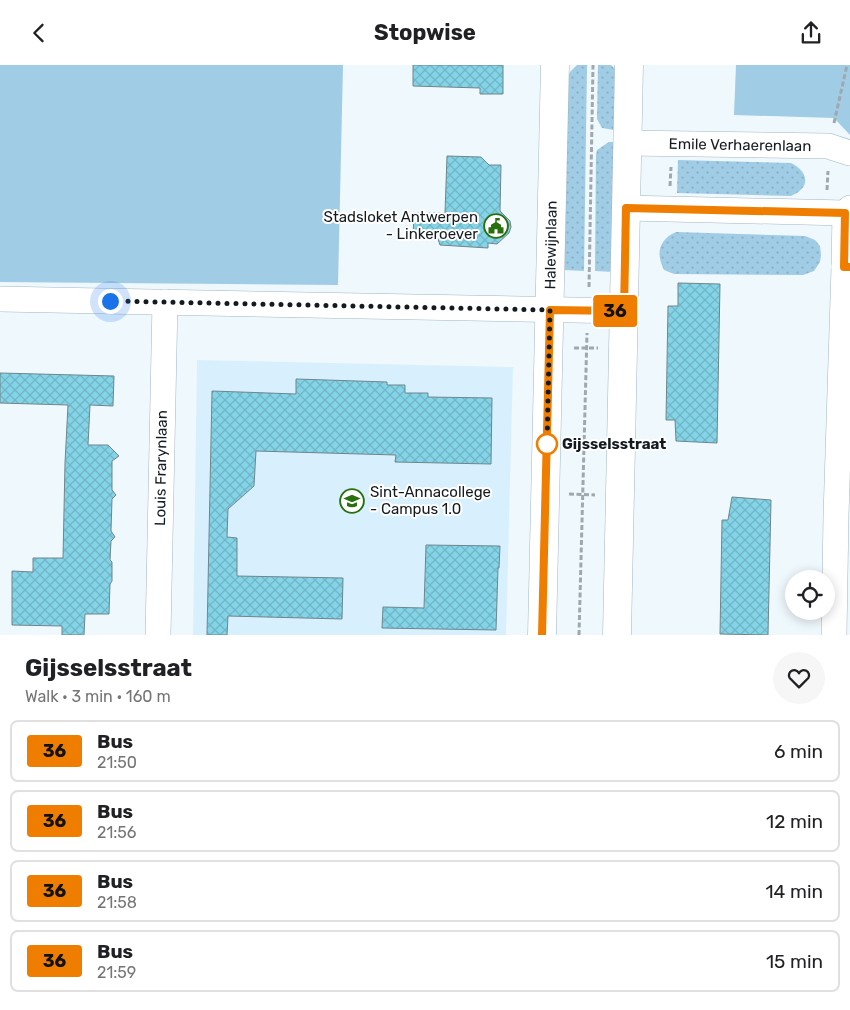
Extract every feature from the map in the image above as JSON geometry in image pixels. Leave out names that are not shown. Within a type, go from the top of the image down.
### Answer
[{"type":"main road","name":"Halewijnlaan","points":[[542,635],[555,65]]},
{"type":"main road","points":[[618,635],[629,65]]},
{"type":"street","name":"Emile Verhaerenlaan","points":[[628,143],[839,150]]},
{"type":"street","points":[[626,208],[840,211],[847,267],[839,635]]},
{"type":"street","points":[[0,299],[624,311]]},
{"type":"street","name":"Louis Frarynlaan","points":[[158,635],[165,302]]},
{"type":"path","points":[[579,635],[589,310],[593,65]]},
{"type":"path","points":[[840,211],[839,150],[846,65]]},
{"type":"path","points":[[670,209],[671,144]]},
{"type":"path","points":[[549,347],[624,347]]},
{"type":"path","points":[[546,493],[620,496]]},
{"type":"shaded area","points":[[0,65],[343,65],[338,285],[0,282]]},
{"type":"shaded area","points":[[577,65],[587,65],[584,271],[564,270],[565,83],[570,72]]},
{"type":"shaded area","points":[[598,65],[611,65],[616,70],[614,130],[602,128],[597,119]]},
{"type":"shaded area","points":[[736,65],[850,65],[850,135],[834,118],[734,115]]},
{"type":"shaded area","points":[[609,142],[616,142],[615,272],[595,271],[596,155],[597,150]]},
{"type":"shaded area","points":[[678,160],[791,163],[804,175],[805,184],[802,189],[791,196],[677,193]]},
{"type":"shaded area","points":[[676,232],[805,236],[815,240],[820,246],[820,262],[814,271],[803,275],[674,274],[664,270],[661,264],[660,248],[665,239]]},
{"type":"shaded area","name":"Sint-Annacollege - Campus 1.0","points":[[197,360],[513,367],[506,635],[193,635]]},
{"type":"building","points":[[413,65],[503,65],[503,94],[480,94],[480,88],[413,86]]},
{"type":"building","points":[[447,156],[481,157],[489,165],[501,165],[500,211],[510,221],[511,227],[509,233],[497,244],[488,243],[488,248],[440,245],[438,239],[413,238],[414,213],[445,213]]},
{"type":"building","points":[[678,283],[720,284],[717,443],[676,441],[675,420],[666,420],[668,306],[678,306]]},
{"type":"building","points":[[0,373],[114,376],[113,406],[90,405],[88,445],[108,445],[119,456],[112,461],[112,490],[116,495],[112,499],[111,531],[115,537],[111,541],[112,581],[110,584],[109,614],[85,614],[84,635],[62,635],[62,626],[12,625],[12,571],[33,572],[33,558],[63,558],[68,405],[0,403]]},
{"type":"building","points":[[296,379],[387,382],[387,385],[405,385],[405,393],[428,393],[428,397],[492,398],[491,464],[395,462],[396,455],[256,451],[254,486],[228,509],[227,537],[237,538],[237,576],[343,578],[342,619],[228,616],[227,635],[207,635],[212,391],[296,394]]},
{"type":"building","points":[[732,497],[771,500],[768,635],[720,634],[722,520],[728,520]]},
{"type":"building","points":[[426,545],[500,546],[496,630],[382,628],[383,607],[424,608]]},
{"type":"bus line","name":"36","points":[[542,635],[550,310],[624,311],[626,208],[845,213],[844,267],[850,267]]},
{"type":"place","name":"Stadsloket Antwerpen - Linkeroever","points":[[496,226]]},
{"type":"place","name":"Gijsselsstraat","points":[[547,444]]},
{"type":"place","name":"Sint-Annacollege - Campus 1.0","points":[[352,501]]},
{"type":"route","points":[[110,301],[550,310],[547,444]]}]
